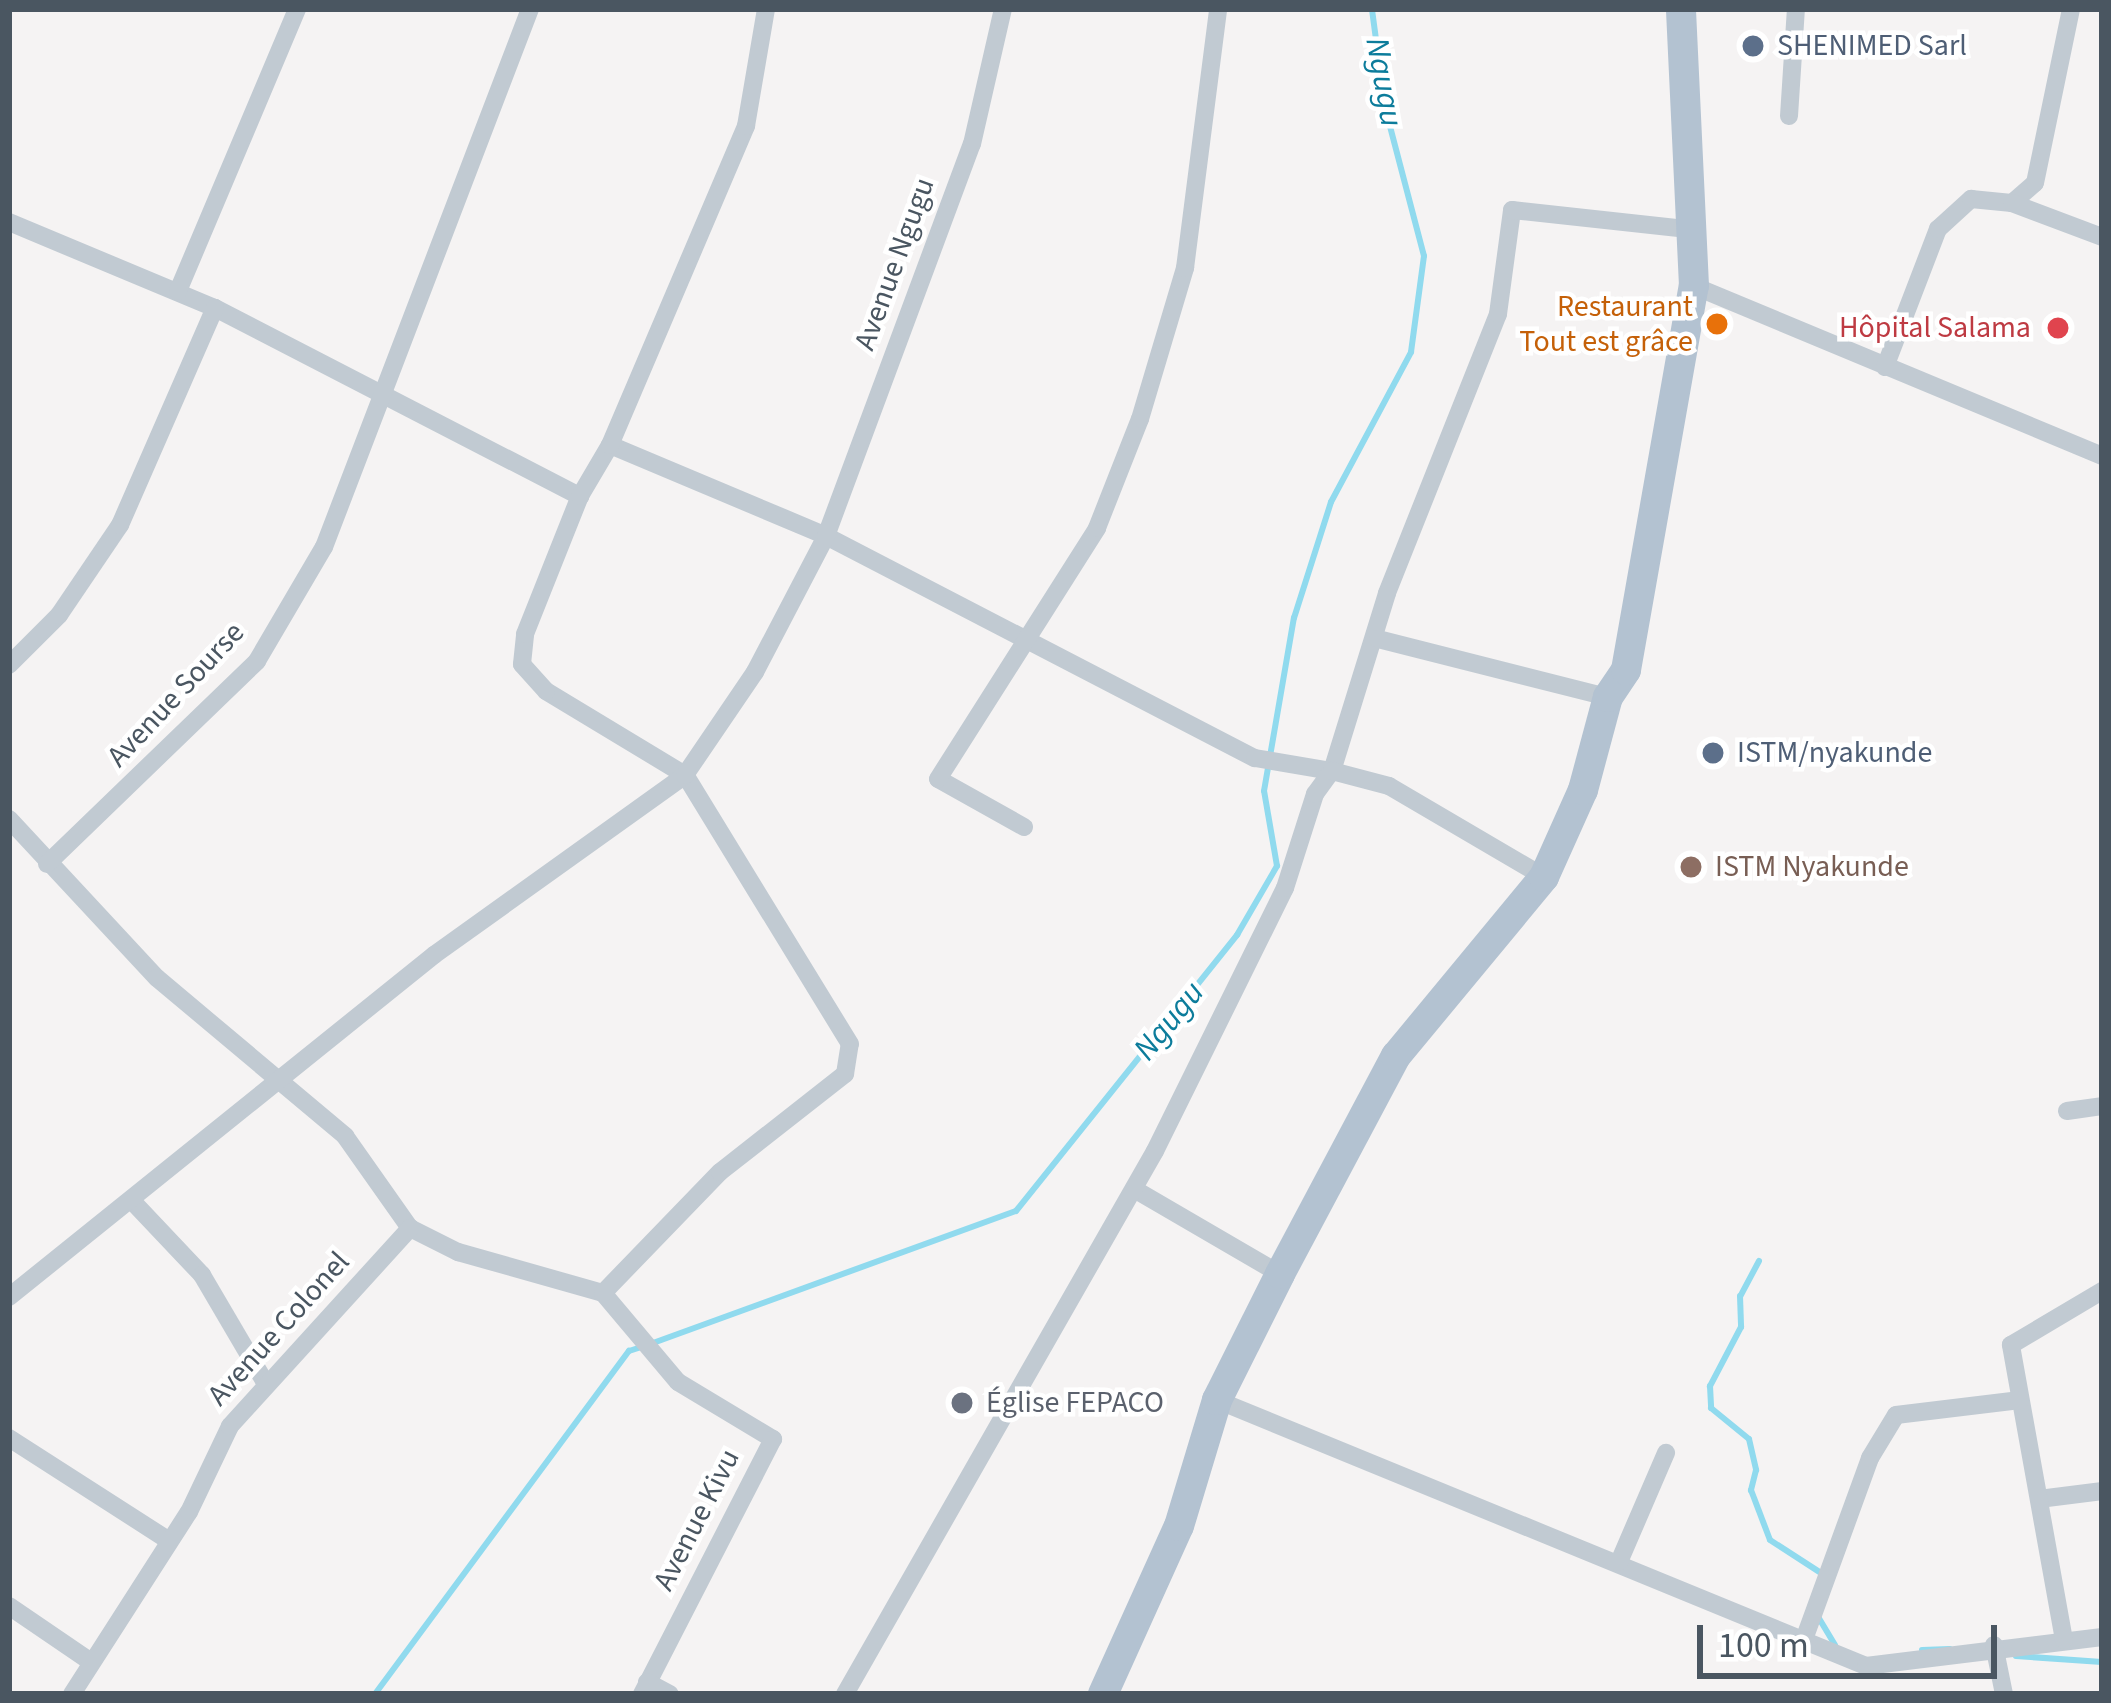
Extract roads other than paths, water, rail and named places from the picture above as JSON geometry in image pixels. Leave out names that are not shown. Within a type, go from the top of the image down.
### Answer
[{"type":"main road","points":[[1103,1694],[1179,1526],[1217,1400],[1280,1274],[1396,1056],[1544,877],[1583,790],[1608,697],[1626,670],[1694,286],[1697,230],[1681,9]]},
{"type":"street","points":[[178,291],[297,9]]},
{"type":"street","name":"Avenue Sourse","points":[[47,864],[182,742],[257,661],[324,547],[388,392],[530,9]]},
{"type":"street","points":[[9,819],[157,978],[345,1136],[410,1228],[458,1252],[603,1293],[720,1172],[845,1074],[850,1044],[685,775],[546,692],[522,664],[525,634],[580,496],[610,445],[746,126],[766,9]]},
{"type":"street","name":"Avenue Ngugu","points":[[826,536],[972,144],[1003,9]]},
{"type":"street","points":[[1024,827],[938,779],[1096,528],[1147,398],[1185,268],[1218,9]]},
{"type":"street","points":[[1789,116],[1796,9]]},
{"type":"street","points":[[2012,203],[2035,183],[2071,9]]},
{"type":"street","points":[[1885,367],[1938,229],[1971,199],[2012,203],[2102,237]]},
{"type":"street","points":[[845,1694],[1134,1190],[1286,888],[1315,794],[1333,771],[1414,516],[1498,314],[1512,210],[1697,230]]},
{"type":"street","points":[[9,222],[214,308],[388,392],[580,496]]},
{"type":"street","points":[[1694,286],[2102,456]]},
{"type":"street","points":[[9,665],[59,615],[120,526],[214,308]]},
{"type":"street","points":[[610,445],[826,536],[1030,637],[1255,758],[1389,786],[1544,877]]},
{"type":"street","points":[[11,1291],[134,1203],[275,1080],[434,955],[604,839],[685,775],[754,673],[826,536]]},
{"type":"street","points":[[1378,639],[1608,697]]},
{"type":"street","points":[[2067,1111],[2102,1106]]},
{"type":"street","points":[[1134,1190],[1280,1274]]},
{"type":"street","points":[[134,1203],[202,1275],[266,1384]]},
{"type":"street","name":"Avenue Colonel","points":[[72,1694],[168,1540],[230,1426],[410,1228]]},
{"type":"street","points":[[2063,1640],[2011,1345],[2102,1291]]},
{"type":"street","name":"Avenue Kivu","points":[[603,1293],[645,1335],[678,1382],[772,1439],[645,1688]]},
{"type":"street","points":[[1217,1400],[1619,1562],[1802,1645],[1866,1666],[2102,1637]]},
{"type":"street","points":[[1802,1645],[1870,1457],[1895,1415],[2020,1400]]},
{"type":"street","points":[[9,1438],[168,1540]]},
{"type":"street","points":[[1619,1562],[1666,1453]]},
{"type":"street","points":[[2039,1499],[2102,1492]]},
{"type":"street","points":[[9,1606],[91,1662]]},
{"type":"street","points":[[1996,1652],[2004,1694]]},
{"type":"street","points":[[645,1688],[670,1694]]},
{"type":"waterway","name":"Ngugu","points":[[653,1343],[1016,1211],[1237,935],[1277,866],[1264,791],[1294,618],[1331,502],[1411,352],[1424,256],[1385,107],[1372,9]]},
{"type":"waterway","points":[[1759,1261],[1740,1296],[1741,1327],[1710,1386],[1711,1408],[1749,1439],[1756,1470],[1751,1490],[1770,1540],[1821,1573]]},
{"type":"waterway","name":"Ngugu","points":[[375,1694],[629,1351],[641,1347]]},
{"type":"waterway","points":[[1817,1615],[1835,1645]]},
{"type":"waterway","points":[[1922,1650],[1950,1649]]},
{"type":"waterway","points":[[2016,1656],[2102,1662]]},
{"type":"place","name":"SHENIMED Sarl","points":[[1753,46]]},
{"type":"place","name":"Restaurant Tout est grâce","points":[[1717,324]]},
{"type":"place","name":"Hôpital Salama","points":[[2058,328]]},
{"type":"place","name":"ISTM/nyakunde","points":[[1713,753]]},
{"type":"place","name":"ISTM Nyakunde","points":[[1691,867]]},
{"type":"place","name":"Église FEPACO","points":[[962,1403]]}]
